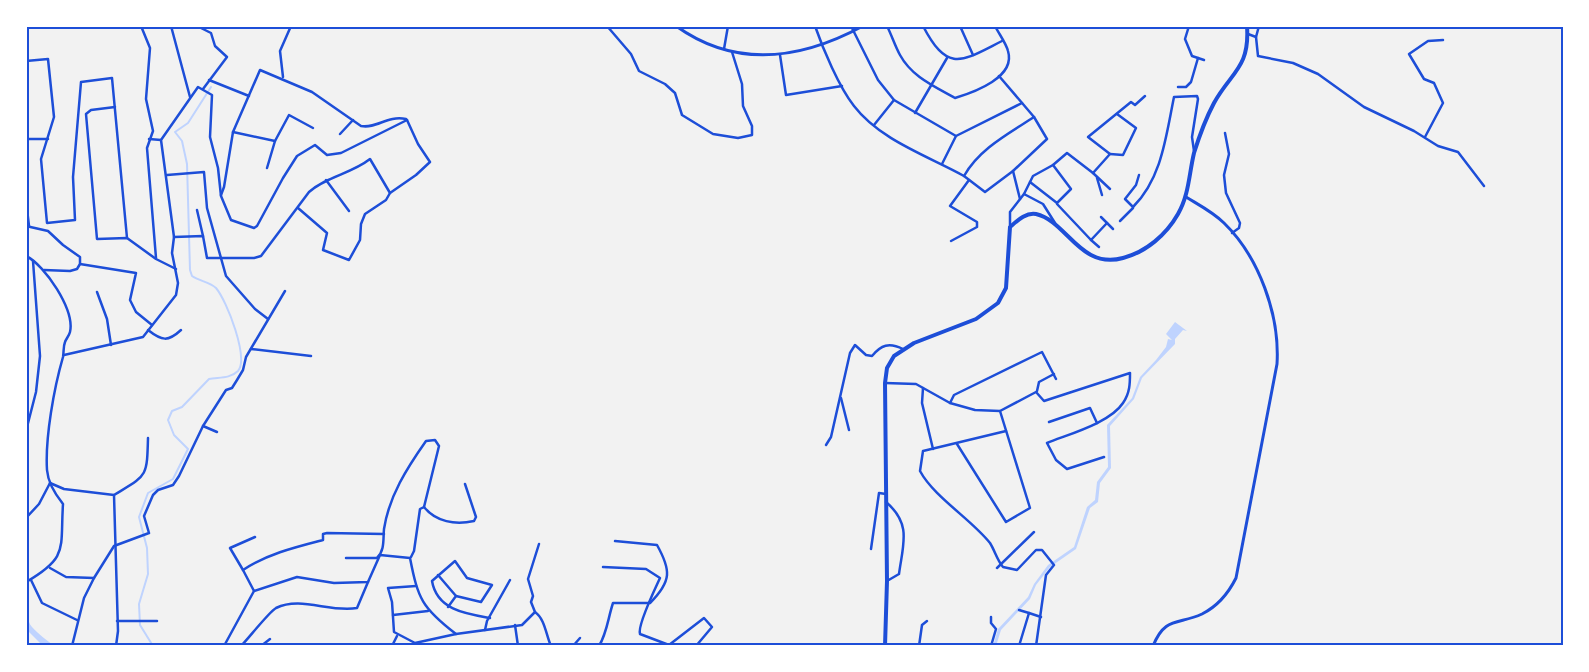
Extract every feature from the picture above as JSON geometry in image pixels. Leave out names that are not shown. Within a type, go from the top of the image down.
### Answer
[{"type":"main road","points":[[885,646],[887,580],[885,383],[888,368],[894,356],[914,343],[976,319],[998,303],[1006,288],[1010,227],[1023,216],[1035,214],[1046,219],[1088,255],[1106,260],[1122,259],[1148,248],[1160,237],[1178,215],[1186,196],[1195,152],[1214,103],[1245,58],[1247,26]]},
{"type":"street","points":[[141,26],[150,48],[146,99],[153,131],[147,148],[156,259]]},
{"type":"street","points":[[171,26],[190,97]]},
{"type":"street","points":[[197,26],[211,33],[215,46],[227,57],[203,89]]},
{"type":"street","points":[[283,78],[280,51],[291,26]]},
{"type":"street","points":[[607,26],[631,54],[639,71],[665,84],[675,93],[682,115],[713,134],[744,138],[752,135],[752,126],[743,106],[742,84],[732,52]]},
{"type":"street","points":[[676,26],[688,35],[732,52],[780,55],[822,46],[863,26]]},
{"type":"street","points":[[724,49],[728,26]]},
{"type":"street","points":[[815,26],[822,46],[853,105],[874,125],[911,148],[964,176],[985,192],[1013,171],[1047,139],[1034,117],[998,76]]},
{"type":"street","points":[[851,26],[878,80],[894,100],[956,136]]},
{"type":"street","points":[[887,26],[901,56],[909,68],[931,86],[955,98],[974,92],[998,76],[1009,65],[1008,50],[995,26]]},
{"type":"street","points":[[923,26],[932,44],[947,58],[961,60],[1002,41]]},
{"type":"street","points":[[960,26],[973,55]]},
{"type":"street","points":[[1189,26],[1185,39],[1192,56],[1204,60]]},
{"type":"street","points":[[1259,26],[1256,36],[1258,56],[1293,63],[1318,74],[1364,107],[1425,137],[1438,146],[1458,152],[1484,186]]},
{"type":"street","points":[[1248,34],[1256,36]]},
{"type":"street","points":[[1425,137],[1443,103],[1434,83],[1424,79],[1410,54],[1428,41],[1443,40]]},
{"type":"street","points":[[780,55],[786,95],[842,86]]},
{"type":"street","points":[[915,113],[947,58]]},
{"type":"street","points":[[1178,87],[1186,87],[1191,82],[1198,58]]},
{"type":"street","points":[[26,62],[48,59],[54,117],[41,159],[47,223],[75,220],[73,177],[81,82],[112,78],[127,238]]},
{"type":"street","points":[[221,196],[233,132],[260,70],[283,78],[312,92],[366,127],[392,118],[407,120]]},
{"type":"street","points":[[209,80],[249,96]]},
{"type":"street","points":[[64,356],[142,336],[176,295],[178,283],[172,253],[174,236],[161,140],[198,87],[212,95],[209,128],[218,168],[221,196],[231,220],[254,228],[257,226],[282,178],[297,156],[315,145],[327,156],[341,153],[407,120]]},
{"type":"street","points":[[1117,114],[1136,128],[1123,155],[1110,154],[1088,137],[1131,102],[1135,105],[1145,96]]},
{"type":"street","points":[[1120,221],[1147,191],[1159,165],[1174,97],[1197,96],[1192,137],[1195,152]]},
{"type":"street","points":[[874,125],[894,100]]},
{"type":"street","points":[[942,164],[956,136],[1022,103]]},
{"type":"street","points":[[114,107],[91,110],[86,114],[97,239],[127,238],[156,259],[176,269]]},
{"type":"street","points":[[267,168],[275,141],[289,115],[313,128]]},
{"type":"street","points":[[964,176],[973,161],[982,152],[1034,117]]},
{"type":"street","points":[[340,134],[353,120]]},
{"type":"street","points":[[298,208],[327,233],[323,250],[350,260],[360,240],[361,224],[365,214],[386,200],[390,193],[430,162],[418,144],[407,120]]},
{"type":"street","points":[[233,132],[275,141]]},
{"type":"street","points":[[1225,133],[1229,154],[1224,175],[1226,193],[1240,223],[1240,228],[1232,233]]},
{"type":"street","points":[[26,139],[48,139]]},
{"type":"street","points":[[149,140],[161,140]]},
{"type":"street","points":[[1010,227],[1010,212],[1024,194],[1033,176],[1053,165],[1067,153],[1110,189]]},
{"type":"street","points":[[1092,173],[1110,154]]},
{"type":"street","points":[[197,210],[207,258],[254,258],[261,256],[309,192],[326,180],[361,166],[370,159],[390,193]]},
{"type":"street","points":[[1053,165],[1071,189],[1057,203]]},
{"type":"street","points":[[1013,171],[1020,200]]},
{"type":"street","points":[[167,175],[204,172],[207,208],[230,282],[254,309],[268,319]]},
{"type":"street","points":[[1133,207],[1125,199],[1136,185],[1139,175]]},
{"type":"street","points":[[1097,177],[1102,194]]},
{"type":"street","points":[[326,180],[349,211]]},
{"type":"street","points":[[951,241],[977,227],[977,222],[974,218],[950,206],[969,180]]},
{"type":"street","points":[[1030,182],[1057,203],[1099,247]]},
{"type":"street","points":[[1024,194],[1043,204],[1062,232]]},
{"type":"street","points":[[1153,646],[1157,636],[1166,625],[1201,615],[1215,606],[1228,594],[1236,578],[1241,560],[1277,364],[1278,342],[1271,304],[1252,262],[1225,223],[1186,196]]},
{"type":"street","points":[[26,201],[27,226],[48,230],[63,246],[80,257],[80,264],[77,269],[70,271],[44,270]]},
{"type":"street","points":[[1101,218],[1113,229]]},
{"type":"street","points":[[1091,240],[1108,223]]},
{"type":"street","points":[[174,236],[202,236]]},
{"type":"street","points":[[26,256],[44,270],[58,290],[70,323],[70,333],[65,342],[64,356],[59,369],[52,409],[47,470],[54,494],[63,504],[60,552],[58,559],[50,568],[29,581],[42,603],[77,620]]},
{"type":"street","points":[[27,427],[36,392],[40,356],[33,261]]},
{"type":"street","points":[[80,264],[136,273],[130,300],[136,312],[152,325]]},
{"type":"street","points":[[97,292],[107,319],[111,344]]},
{"type":"street","points":[[72,646],[84,598],[94,578],[114,546],[149,533],[144,516],[147,507],[158,490],[173,485],[179,476],[203,426],[226,390],[232,388],[237,380],[251,349],[285,292]]},
{"type":"street","points":[[148,330],[161,340],[172,338],[181,330]]},
{"type":"street","points":[[826,445],[831,438],[850,353],[855,345],[866,355],[872,356],[879,348],[888,344],[904,350]]},
{"type":"street","points":[[251,349],[311,356]]},
{"type":"street","points":[[950,403],[954,395],[1042,352],[1056,379]]},
{"type":"street","points":[[1036,392],[1044,401],[1130,373],[1129,391],[1123,404],[1097,423],[1048,443],[1056,460],[1067,469],[1104,457]]},
{"type":"street","points":[[885,383],[916,384],[950,403],[975,410],[1000,411],[1036,392],[1039,382],[1054,374]]},
{"type":"street","points":[[923,388],[923,412],[933,449]]},
{"type":"street","points":[[840,396],[850,430]]},
{"type":"street","points":[[1049,422],[1090,408],[1097,423]]},
{"type":"street","points":[[957,444],[1006,522],[1030,508],[1000,411]]},
{"type":"street","points":[[203,426],[217,432]]},
{"type":"street","points":[[1006,431],[923,452],[920,471],[991,544],[1001,565],[1008,570],[1017,570],[1036,550],[1042,550],[1048,555],[1054,565],[1046,575],[1036,646]]},
{"type":"street","points":[[50,483],[64,489],[114,495],[143,478],[147,468],[148,438]]},
{"type":"street","points":[[241,646],[276,608],[297,603],[327,608],[357,608],[380,555],[384,534],[401,478],[426,441],[435,440],[439,446],[424,506],[420,509],[414,551],[410,558],[416,586],[428,611],[456,634]]},
{"type":"street","points":[[26,518],[40,504],[50,483]]},
{"type":"street","points":[[424,506],[431,515],[444,521],[465,523],[474,521],[476,517],[465,484]]},
{"type":"street","points":[[871,549],[879,493],[886,494]]},
{"type":"street","points":[[114,495],[116,646]]},
{"type":"street","points":[[886,502],[896,511],[905,530],[899,574],[887,580]]},
{"type":"street","points":[[997,568],[1034,532]]},
{"type":"street","points":[[243,570],[256,561],[291,548],[323,540],[323,534],[384,534]]},
{"type":"street","points":[[254,591],[230,548],[255,537]]},
{"type":"street","points":[[599,646],[605,636],[607,621],[613,604],[650,603],[658,595],[665,583],[668,564],[657,545],[653,543],[615,541]]},
{"type":"street","points":[[539,544],[528,579],[533,596],[531,602],[535,612],[544,622],[544,629],[551,646]]},
{"type":"street","points":[[346,558],[377,558],[380,555],[410,558]]},
{"type":"street","points":[[438,575],[456,596],[481,602],[492,585],[467,578],[455,561],[438,575],[432,581],[437,594],[448,607],[460,613],[490,618]]},
{"type":"street","points":[[603,567],[646,569],[660,578],[640,624],[638,630],[640,634],[669,645],[704,618],[712,627],[696,646]]},
{"type":"street","points":[[50,568],[66,577],[94,578]]},
{"type":"street","points":[[224,646],[254,591],[297,577],[321,582],[368,582]]},
{"type":"street","points":[[485,630],[510,580]]},
{"type":"street","points":[[416,586],[388,588],[394,615],[392,625],[397,636],[418,646]]},
{"type":"street","points":[[448,607],[456,596]]},
{"type":"street","points":[[1019,610],[1041,617]]},
{"type":"street","points":[[394,615],[428,611]]},
{"type":"street","points":[[415,643],[456,634],[522,625],[535,612]]},
{"type":"street","points":[[1019,646],[1029,613]]},
{"type":"street","points":[[991,617],[991,623],[996,629],[991,646]]},
{"type":"street","points":[[117,621],[157,621]]},
{"type":"street","points":[[919,646],[922,625],[927,621]]},
{"type":"street","points":[[515,625],[518,646]]},
{"type":"street","points":[[392,646],[397,636]]},
{"type":"street","points":[[572,646],[580,638]]},
{"type":"street","points":[[261,646],[270,639]]},
{"type":"water","points":[[1175,322],[1187,331],[1183,330],[1175,339],[1175,344],[1142,378],[1134,399],[1110,426],[1111,468],[1100,483],[1098,502],[1090,508],[1076,549],[1050,567],[1036,585],[1030,599],[1001,630],[996,646],[993,646],[998,629],[1028,597],[1034,584],[1048,565],[1074,547],[1087,507],[1095,500],[1097,482],[1108,467],[1107,425],[1132,398],[1140,377],[1166,347],[1168,339],[1172,340],[1166,334]]},
{"type":"water","points":[[26,579],[28,585],[29,622],[34,630],[54,646],[43,646],[26,629]]},
{"type":"waterway","points":[[153,646],[140,625],[139,604],[148,574],[147,548],[139,517],[148,493],[173,479],[188,449],[174,435],[168,420],[172,411],[182,407],[209,379],[235,374],[241,364],[239,342],[221,295],[214,286],[192,276],[190,270],[187,164],[182,141],[175,132],[188,123],[211,87]]}]
